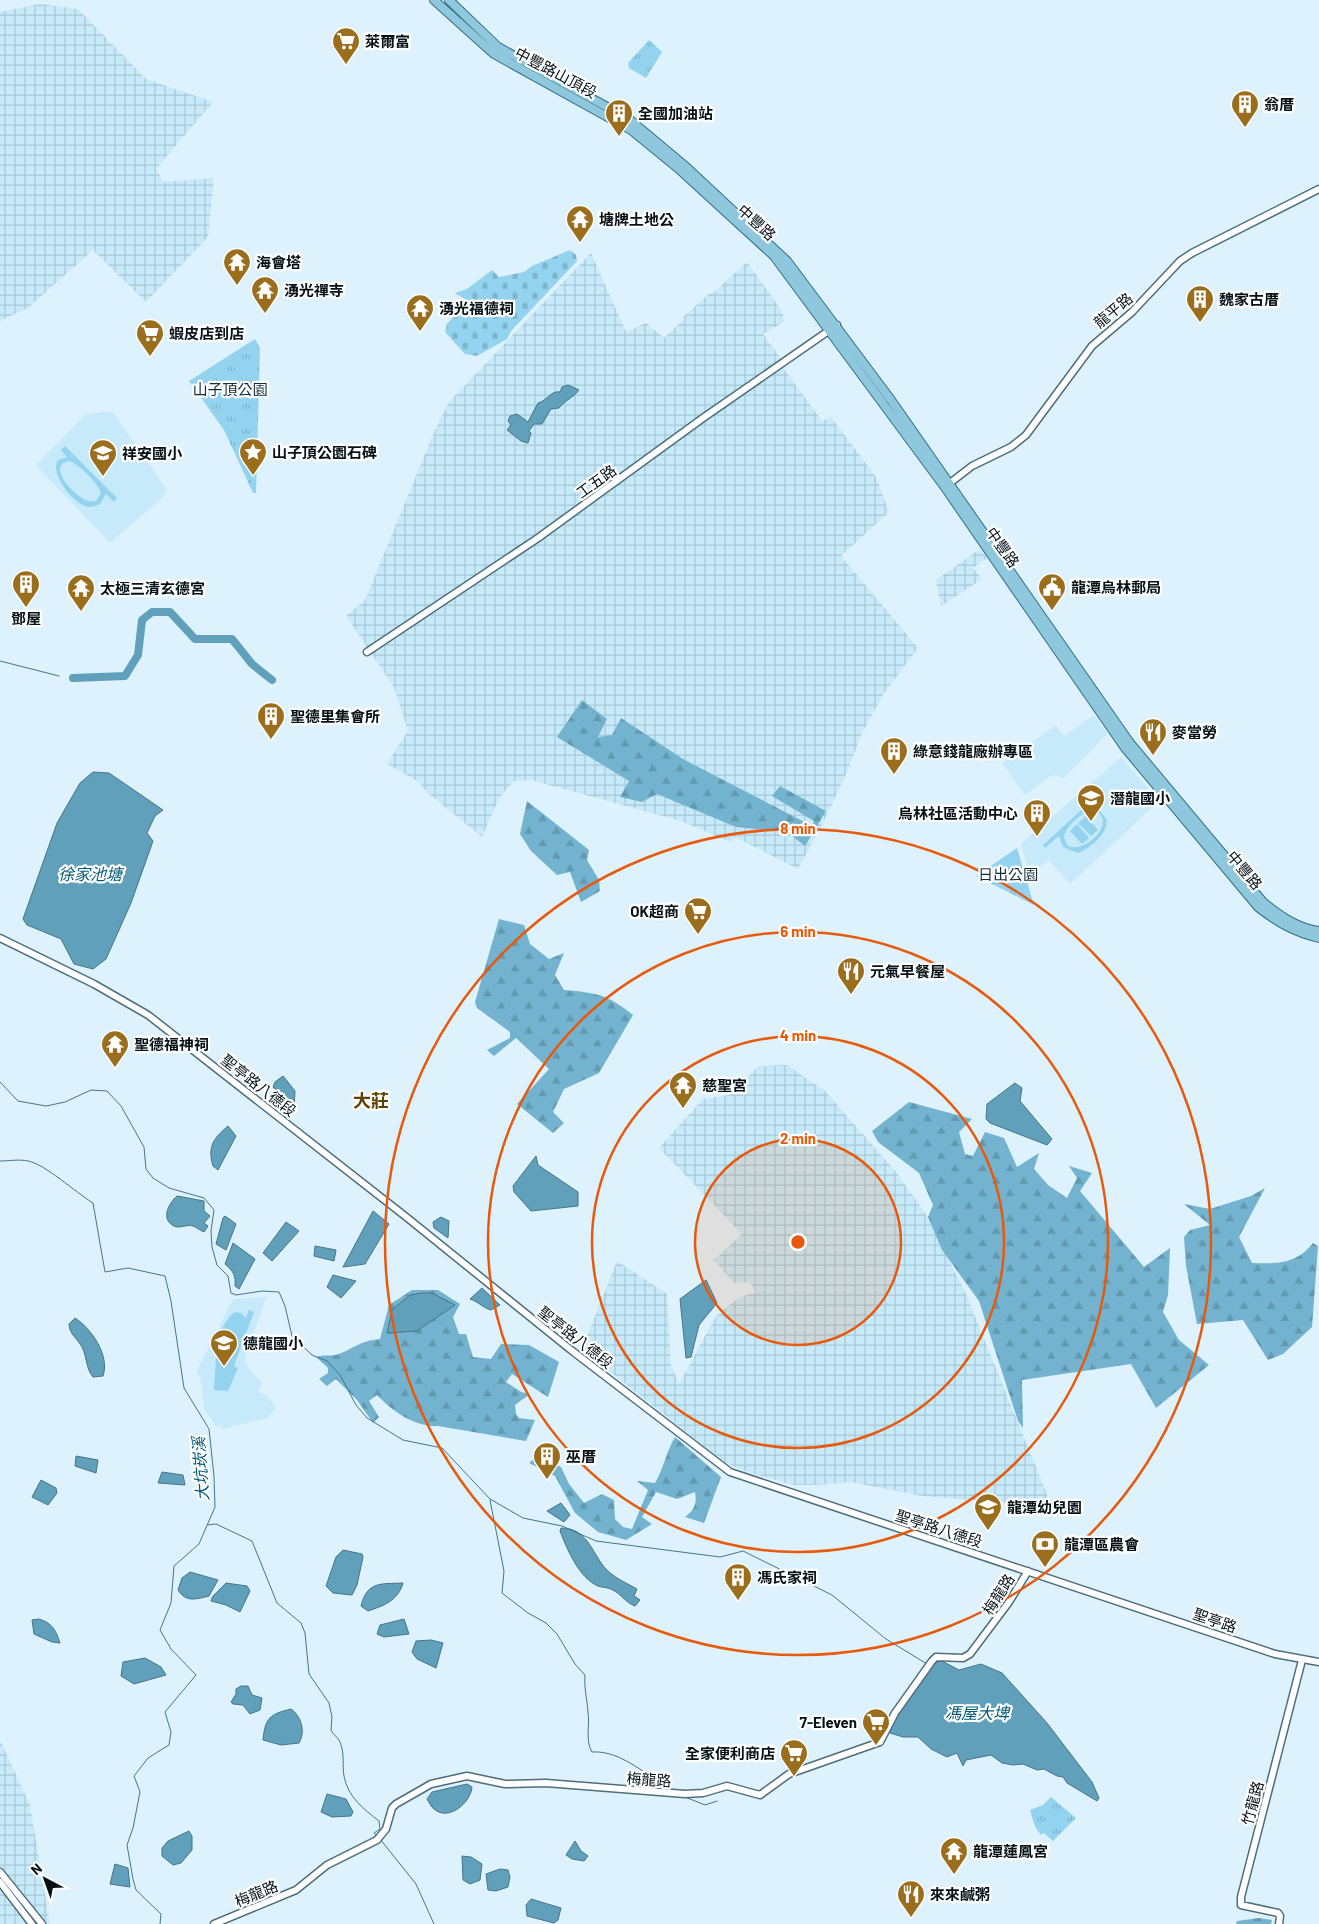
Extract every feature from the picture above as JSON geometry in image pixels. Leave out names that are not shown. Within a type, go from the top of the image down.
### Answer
[{"type":"main road","name":"中豐路山頂段","points":[[434,0],[494,54],[618,121],[671,158]]},
{"type":"main road","name":"中豐路山頂段","points":[[449,0],[498,47],[629,119],[671,158]]},
{"type":"main road","name":"中豐路","points":[[671,158],[787,261],[794,276],[950,483],[1132,746],[1263,902],[1282,918],[1303,928],[1319,931]]},
{"type":"main road","name":"中豐路","points":[[833,328],[1125,748],[1258,907],[1278,923],[1301,934],[1319,938]]},
{"type":"street","name":"龍平路","points":[[950,483],[972,466],[1011,447],[1026,435],[1092,346],[1137,307],[1180,261],[1192,253],[1319,189]]},
{"type":"street","name":"工五路","points":[[367,652],[538,538],[703,418],[833,328]]},
{"type":"street","name":"聖亭路八德段","points":[[0,938],[94,984],[148,1015],[571,1350],[730,1472],[1104,1595]]},
{"type":"street","name":"梅龍路","points":[[214,1924],[296,1890],[327,1865],[379,1838],[386,1829],[392,1808],[402,1800],[431,1784],[466,1776],[505,1784],[546,1783],[684,1794],[703,1793],[726,1786],[760,1795],[789,1774],[880,1742],[895,1713],[932,1661],[936,1657],[963,1658],[970,1654],[1009,1602],[1028,1571]]},
{"type":"street","name":"聖亭路","points":[[1104,1595],[1275,1654],[1319,1662]]},
{"type":"street","name":"竹龍路","points":[[1280,1924],[1278,1913],[1241,1905],[1241,1897],[1302,1660]]},
{"type":"street","points":[[0,1872],[42,1924]]},
{"type":"street","points":[[0,1882],[32,1924]]},
{"type":"shaded area","points":[[40,4],[78,9],[146,79],[213,102],[156,169],[164,182],[214,178],[208,237],[146,302],[93,250],[28,308],[0,321],[0,12]]},
{"type":"shaded area","points":[[591,253],[626,332],[646,323],[664,338],[684,319],[683,317],[747,262],[782,311],[784,322],[763,334],[782,360],[779,362],[822,421],[831,417],[876,477],[889,512],[841,556],[918,648],[884,693],[862,733],[848,770],[828,813],[798,869],[735,837],[731,842],[681,821],[531,780],[514,781],[499,798],[482,837],[428,793],[419,782],[387,764],[408,731],[394,687],[346,616],[365,600],[435,430],[449,402]]},
{"type":"shaded area","name":"祥安國小","points":[[112,411],[167,490],[161,499],[110,543],[36,465],[86,414]]},
{"type":"shaded area","points":[[980,549],[987,558],[973,568],[982,579],[941,606],[936,580]]},
{"type":"shaded area","points":[[1094,715],[1107,734],[1064,778],[1052,775],[1025,795],[1002,763],[1056,725],[1064,736]]},
{"type":"shaded area","name":"潛龍國小","points":[[1121,757],[1159,801],[1070,884],[1049,860],[1029,875],[1021,844]]},
{"type":"shaded area","points":[[787,1065],[825,1091],[896,1172],[925,1213],[966,1294],[1052,1507],[922,1496],[851,1482],[793,1485],[744,1471],[724,1462],[582,1349],[617,1261],[667,1294],[671,1365],[679,1384],[716,1316],[737,1299],[755,1292],[750,1282],[734,1283],[714,1260],[742,1234],[659,1148],[703,1099],[729,1095],[759,1066]]},
{"type":"shaded area","name":"德龍國小","points":[[266,1297],[244,1362],[262,1383],[258,1391],[267,1396],[276,1407],[268,1418],[222,1429],[220,1425],[216,1427],[204,1409],[201,1379],[197,1371],[233,1299]]},
{"type":"shaded area","points":[[0,1740],[30,1805],[50,1924],[0,1924]]},
{"type":"green space","points":[[649,40],[662,52],[646,78],[629,68],[628,63]]},
{"type":"green space","points":[[570,250],[576,255],[577,261],[511,331],[507,339],[477,356],[465,354],[445,332],[447,324],[468,301],[455,293],[467,289],[492,270],[499,277],[524,272],[532,266]]},
{"type":"green space","name":"山子頂公園","points":[[255,339],[260,348],[256,493],[253,493],[224,430],[189,381]]},
{"type":"green space","points":[[65,446],[117,498],[114,502],[106,494],[100,504],[93,507],[85,506],[74,499],[59,480],[57,473],[56,466],[58,460],[67,457],[61,450]],"holes":[[[69,461],[88,474],[96,484],[101,493],[96,501],[79,496],[63,479],[60,468],[63,463]]]},
{"type":"green space","points":[[582,700],[607,719],[598,737],[612,735],[621,718],[683,759],[812,826],[814,821],[772,796],[780,786],[826,811],[805,846],[787,832],[736,827],[657,794],[642,802],[620,797],[629,781],[557,737]]},
{"type":"green space","points":[[527,801],[589,850],[587,860],[599,880],[600,891],[581,902],[570,872],[557,875],[531,851],[520,834]]},
{"type":"green space","points":[[1091,801],[1094,805],[1092,807],[1100,811],[1107,820],[1104,830],[1097,840],[1088,848],[1078,853],[1063,847],[1059,836],[1045,848],[1043,845]],"holes":[[[1090,811],[1100,814],[1103,820],[1102,826],[1096,836],[1079,847],[1068,846],[1064,838],[1067,830],[1074,822]]]},
{"type":"green space","points":[[1086,816],[1098,830],[1091,836],[1078,823]]},
{"type":"green space","points":[[1077,824],[1089,838],[1082,844],[1070,831]]},
{"type":"green space","name":"日出公園","points":[[1017,848],[1034,905],[976,876]]},
{"type":"green space","points":[[499,919],[524,925],[530,944],[549,959],[564,953],[555,975],[564,990],[601,996],[616,1003],[633,1015],[599,1073],[564,1089],[553,1112],[564,1123],[553,1133],[517,1104],[549,1069],[516,1038],[494,1056],[487,1050],[510,1038],[510,1032],[477,1008],[475,1002]]},
{"type":"green space","points":[[909,1102],[972,1119],[959,1132],[965,1154],[973,1156],[985,1132],[1004,1138],[1017,1167],[1039,1153],[1034,1169],[1048,1185],[1067,1198],[1077,1178],[1069,1166],[1092,1173],[1080,1191],[1144,1267],[1170,1248],[1168,1295],[1163,1312],[1179,1340],[1209,1365],[1156,1408],[1131,1364],[1022,1380],[1023,1428],[1018,1421],[979,1301],[942,1250],[928,1217],[933,1205],[919,1173],[878,1142],[872,1131]]},
{"type":"green space","points":[[1265,1188],[1239,1237],[1252,1263],[1278,1263],[1300,1255],[1313,1243],[1318,1246],[1312,1327],[1283,1354],[1268,1360],[1243,1320],[1197,1324],[1186,1266],[1184,1237],[1190,1230],[1210,1225],[1184,1204],[1210,1209],[1251,1196]]},
{"type":"green space","points":[[412,1290],[438,1290],[460,1304],[453,1317],[459,1334],[466,1334],[473,1357],[491,1359],[501,1344],[529,1345],[559,1362],[548,1397],[512,1374],[506,1382],[521,1392],[530,1394],[515,1405],[516,1414],[519,1418],[535,1420],[526,1441],[421,1424],[397,1413],[377,1395],[369,1401],[379,1417],[373,1423],[357,1400],[336,1379],[327,1386],[319,1379],[328,1373],[328,1368],[316,1357],[336,1355],[363,1343],[380,1339],[389,1305]]},
{"type":"green space","points":[[249,1310],[254,1312],[234,1366],[238,1368],[228,1391],[214,1390],[216,1358],[221,1359],[217,1348],[218,1341],[223,1327],[235,1312],[241,1313],[246,1318]]},
{"type":"green space","points":[[675,1437],[721,1477],[704,1523],[685,1517],[694,1506],[696,1500],[695,1492],[677,1499],[656,1492],[642,1517],[652,1524],[626,1540],[598,1532],[575,1513],[555,1476],[529,1463],[539,1455],[561,1467],[569,1484],[584,1503],[602,1494],[614,1500],[615,1519],[623,1527],[632,1529],[648,1490],[637,1481],[655,1483]]},
{"type":"green space","points":[[1051,1797],[1076,1818],[1053,1841],[1044,1833],[1041,1835],[1034,1823],[1030,1810],[1043,1805]]},
{"type":"green space","points":[[1259,1918],[1272,1920],[1271,1924],[1236,1924],[1237,1921]]},
{"type":"water","points":[[568,385],[579,390],[559,408],[551,409],[542,424],[534,424],[529,431],[531,433],[528,443],[521,441],[507,430],[511,425],[508,421],[510,416],[517,414],[528,422],[538,403],[554,393],[560,392],[562,387]]},
{"type":"water","name":"徐家池塘","points":[[93,772],[109,773],[163,810],[155,816],[147,833],[153,841],[131,903],[106,959],[93,969],[74,964],[61,939],[27,925],[23,919],[57,823],[80,783]]},
{"type":"water","points":[[283,1076],[295,1091],[294,1108],[286,1107],[282,1096],[273,1087],[275,1082]]},
{"type":"water","points":[[1015,1083],[1022,1088],[1020,1101],[1052,1139],[1047,1145],[990,1123],[986,1119],[987,1104]]},
{"type":"water","points":[[228,1126],[236,1136],[218,1170],[213,1166],[211,1148],[219,1134]]},
{"type":"water","points":[[536,1156],[538,1165],[578,1192],[578,1206],[531,1211],[514,1192],[513,1186]]},
{"type":"water","points":[[177,1196],[204,1201],[204,1211],[210,1216],[204,1223],[208,1226],[204,1232],[193,1226],[176,1227],[167,1219],[167,1211]]},
{"type":"water","points":[[373,1211],[389,1224],[365,1264],[343,1267]]},
{"type":"water","points":[[225,1216],[236,1224],[226,1250],[216,1244]]},
{"type":"water","points":[[441,1217],[449,1221],[448,1238],[434,1228],[433,1222]]},
{"type":"water","points":[[286,1222],[299,1231],[272,1261],[263,1253]]},
{"type":"water","points":[[233,1243],[255,1259],[239,1289],[235,1286],[233,1274],[225,1264]]},
{"type":"water","points":[[315,1246],[336,1250],[334,1261],[314,1256]]},
{"type":"water","points":[[333,1275],[356,1281],[341,1298],[327,1287]]},
{"type":"water","points":[[706,1280],[717,1303],[699,1325],[691,1357],[686,1358],[680,1299]]},
{"type":"water","points":[[482,1288],[500,1305],[491,1310],[470,1299]]},
{"type":"water","points":[[432,1293],[455,1305],[417,1331],[387,1333],[392,1310],[410,1295]]},
{"type":"water","points":[[75,1318],[88,1329],[102,1352],[105,1368],[103,1376],[93,1377],[89,1370],[82,1347],[69,1328],[69,1324]]},
{"type":"water","points":[[76,1456],[98,1460],[96,1473],[75,1466]]},
{"type":"water","points":[[162,1472],[183,1475],[185,1485],[158,1483]]},
{"type":"water","points":[[41,1480],[56,1488],[57,1493],[48,1505],[32,1497]]},
{"type":"water","points":[[561,1503],[570,1515],[564,1522],[547,1511]]},
{"type":"water","points":[[561,1528],[571,1529],[578,1533],[590,1544],[603,1566],[609,1572],[637,1589],[634,1596],[640,1600],[635,1606],[613,1590],[598,1586],[585,1577],[570,1554],[560,1531]]},
{"type":"water","points":[[343,1550],[362,1554],[363,1557],[357,1585],[352,1595],[333,1593],[326,1586],[336,1557]]},
{"type":"water","points":[[190,1572],[218,1580],[209,1596],[192,1599],[181,1594],[178,1590],[182,1578]]},
{"type":"water","points":[[226,1583],[247,1586],[250,1591],[240,1612],[226,1605],[211,1601],[213,1596]]},
{"type":"water","points":[[403,1583],[398,1594],[384,1605],[368,1611],[361,1606],[367,1592],[376,1585]]},
{"type":"water","points":[[39,1619],[53,1628],[60,1643],[52,1642],[34,1634],[32,1620]]},
{"type":"water","points":[[404,1619],[409,1634],[384,1637],[377,1634],[380,1625]]},
{"type":"water","points":[[431,1640],[443,1643],[436,1668],[417,1659],[412,1652],[416,1641]]},
{"type":"water","points":[[145,1658],[161,1667],[166,1675],[134,1684],[121,1676],[123,1662]]},
{"type":"water","name":"馮屋大埤","points":[[940,1660],[959,1670],[981,1664],[1002,1673],[1047,1723],[1092,1782],[1099,1798],[1097,1801],[1067,1783],[1063,1777],[1044,1769],[1037,1770],[1023,1764],[1002,1763],[991,1755],[966,1760],[963,1766],[957,1753],[947,1757],[931,1749],[918,1737],[903,1737],[890,1733],[891,1725],[933,1665]]},
{"type":"water","points":[[241,1686],[248,1686],[252,1695],[262,1698],[260,1710],[250,1714],[243,1705],[231,1702],[236,1694],[236,1689]]},
{"type":"water","points":[[291,1709],[295,1712],[301,1724],[302,1734],[299,1743],[281,1745],[263,1740],[265,1727],[270,1718],[273,1715]]},
{"type":"water","points":[[467,1784],[472,1787],[468,1799],[452,1812],[440,1812],[433,1808],[427,1799],[432,1792]]},
{"type":"water","points":[[327,1794],[346,1799],[353,1812],[351,1816],[332,1817],[321,1812]]},
{"type":"water","points":[[189,1831],[192,1836],[192,1850],[181,1863],[173,1865],[162,1856],[162,1848],[168,1841]]},
{"type":"water","points":[[575,1841],[581,1851],[588,1856],[584,1861],[572,1859],[566,1855]]},
{"type":"water","points":[[462,1856],[471,1857],[482,1864],[480,1880],[470,1884],[463,1880]]},
{"type":"water","points":[[115,1864],[128,1868],[130,1887],[110,1884]]},
{"type":"water","points":[[500,1869],[508,1870],[510,1877],[508,1887],[496,1891],[488,1890],[486,1874]]},
{"type":"water","points":[[531,1899],[561,1908],[558,1920],[554,1923],[527,1916],[526,1905]]},
{"type":"waterway","points":[[73,678],[125,676],[138,655],[142,620],[152,612],[170,612],[195,639],[232,639],[252,664],[272,680]]},
{"type":"waterway","points":[[0,661],[59,676]]},
{"type":"waterway","points":[[0,1082],[18,1101],[46,1106],[65,1102],[91,1090],[107,1091],[121,1106],[144,1147],[146,1169],[153,1178],[169,1188],[204,1198],[214,1210],[211,1231],[212,1247],[217,1265],[228,1276],[231,1293],[236,1295],[262,1291],[279,1292],[285,1306],[292,1336],[312,1355],[327,1361],[340,1375],[356,1405],[367,1418],[403,1440],[442,1448],[490,1499],[523,1518],[562,1526],[596,1541],[720,1557],[743,1551],[832,1595],[886,1639],[927,1664]]},
{"type":"waterway","name":"大坑崁溪","points":[[0,1161],[21,1160],[35,1163],[93,1203],[105,1272],[128,1268],[165,1276],[171,1301],[184,1388],[209,1429],[215,1507],[199,1544],[174,1566],[171,1603],[160,1630],[171,1649],[196,1675],[165,1712],[171,1732],[169,1745],[148,1758],[134,1776],[140,1792],[133,1828],[127,1845],[136,1890],[161,1914],[160,1924]]},
{"type":"waterway","points":[[490,1500],[504,1571],[502,1593],[528,1613],[546,1623],[557,1634],[575,1664],[585,1675],[588,1738],[592,1752],[614,1755],[634,1765],[673,1790]]},
{"type":"waterway","points":[[208,1525],[216,1524],[252,1541],[277,1603],[301,1623],[305,1633],[309,1674],[329,1703],[332,1717],[331,1730],[342,1746],[343,1772],[346,1784],[357,1802],[379,1821],[380,1829],[374,1833],[377,1836]]},
{"type":"waterway","points":[[685,1797],[705,1805],[717,1801]]},
{"type":"waterway","points":[[380,1839],[416,1884],[434,1924]]},
{"type":"place","name":"萊爾富","points":[[346,65]]},
{"type":"place","name":"翁厝","points":[[1245,128]]},
{"type":"place","name":"全國加油站","points":[[619,137]]},
{"type":"place","name":"塘牌土地公","points":[[580,243]]},
{"type":"place","name":"海會塔","points":[[237,286]]},
{"type":"place","name":"湧光禪寺","points":[[265,314]]},
{"type":"place","name":"魏家古厝","points":[[1200,323]]},
{"type":"place","name":"湧光福德祠","points":[[420,332]]},
{"type":"place","name":"蝦皮店到店","points":[[150,357]]},
{"type":"place","name":"山子頂公園石碑","points":[[253,476]]},
{"type":"place","name":"祥安國小","points":[[103,477]]},
{"type":"place","name":"鄧屋","points":[[26,608]]},
{"type":"place","name":"龍潭烏林郵局","points":[[1052,611]]},
{"type":"place","name":"太極三清玄德宮","points":[[81,612]]},
{"type":"place","name":"聖德里集會所","points":[[271,740]]},
{"type":"place","name":"麥當勞","points":[[1153,756]]},
{"type":"place","name":"綠意錢龍廠辦專區","points":[[894,775]]},
{"type":"place","name":"潛龍國小","points":[[1091,822]]},
{"type":"place","name":"烏林社區活動中心","points":[[1037,837]]},
{"type":"place","name":"OK超商","points":[[698,935]]},
{"type":"place","name":"元氣早餐屋","points":[[851,995]]},
{"type":"place","name":"聖德福神祠","points":[[115,1068]]},
{"type":"place","name":"慈聖宮","points":[[683,1109]]},
{"type":"place","name":"德龍國小","points":[[224,1367]]},
{"type":"place","name":"巫厝","points":[[547,1480]]},
{"type":"place","name":"龍潭幼兒園","points":[[988,1531]]},
{"type":"place","name":"龍潭區農會","points":[[1045,1568]]},
{"type":"place","name":"馮氏家祠","points":[[738,1601]]},
{"type":"place","name":"7-Eleven","points":[[876,1746]]},
{"type":"place","name":"全家便利商店","points":[[794,1777]]},
{"type":"place","name":"龍潭蓮鳳宮","points":[[954,1875]]},
{"type":"place","name":"來來鹹粥","points":[[911,1918]]},
{"type":"district","name":"大莊","points":[[371,1100]]}]
